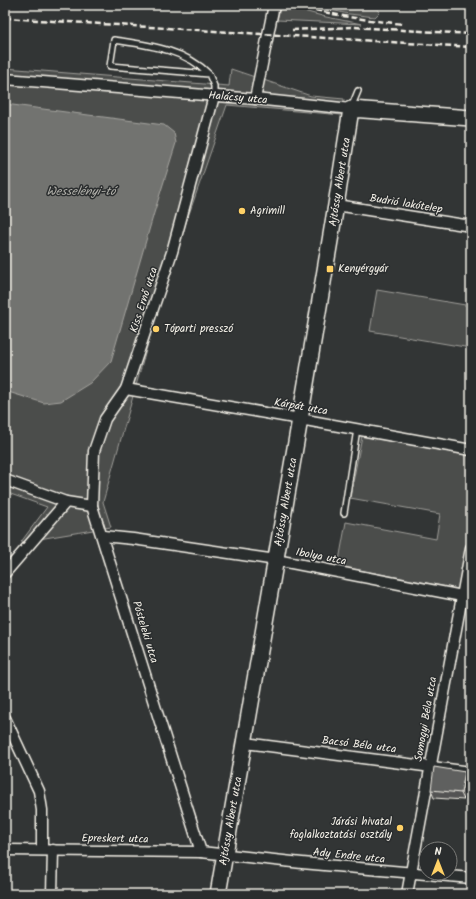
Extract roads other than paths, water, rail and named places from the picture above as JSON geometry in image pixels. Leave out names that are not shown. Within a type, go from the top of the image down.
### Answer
[{"type":"main road","name":"Halácsy utca","points":[[351,108],[471,118]]},
{"type":"main road","name":"Ajtóssy Albert utca","points":[[218,894],[300,419],[351,108]]},
{"type":"street","points":[[255,99],[274,5]]},
{"type":"street","name":"Halácsy utca","points":[[5,79],[351,108]]},
{"type":"street","name":"Kiss Ernő utca","points":[[92,506],[94,451],[105,420],[126,389],[172,252],[214,96]]},
{"type":"street","name":"Budrió lakótelep","points":[[336,205],[471,226]]},
{"type":"street","name":"Kárpát utca","points":[[126,389],[471,450]]},
{"type":"street","points":[[5,480],[66,502],[92,506]]},
{"type":"street","points":[[5,573],[66,502]]},
{"type":"street","name":"Pósteleki utca","points":[[92,506],[103,536],[201,852]]},
{"type":"street","name":"Ibolya utca","points":[[103,536],[276,560],[462,596]]},
{"type":"street","name":"Somogyi Béla utca","points":[[407,894],[471,548]]},
{"type":"street","points":[[5,718],[39,791],[42,810],[42,850]]},
{"type":"street","name":"Bacsó Béla utca","points":[[245,743],[471,772]]},
{"type":"street","name":"Epreskert utca","points":[[5,850],[201,852],[225,855]]},
{"type":"street","points":[[52,894],[53,850]]},
{"type":"street","name":"Ady Endre utca","points":[[225,855],[411,874],[471,878]]},
{"type":"lane","points":[[209,74],[110,66],[114,40],[158,48],[187,57],[200,65],[209,74],[214,86],[214,96]]},
{"type":"lane","points":[[351,108],[358,91]]},
{"type":"lane","points":[[344,513],[358,429]]},
{"type":"water","name":"Wesselényi-tó","points":[[5,104],[164,125],[174,133],[176,143],[111,361],[90,383],[61,401],[44,403],[5,391]]},
{"type":"railway","points":[[298,5],[337,15],[403,24]]},
{"type":"railway","points":[[5,18],[471,47]]},
{"type":"railway","points":[[292,30],[353,27],[471,34]]},
{"type":"place","name":"Agrimill","points":[[242,211]]},
{"type":"place","name":"Kenyérgyár","points":[[330,269]]},
{"type":"place","name":"Tóparti presszó","points":[[156,329]]},
{"type":"place","name":"Járási hivatal foglalkoztatási osztály","points":[[400,828]]}]
